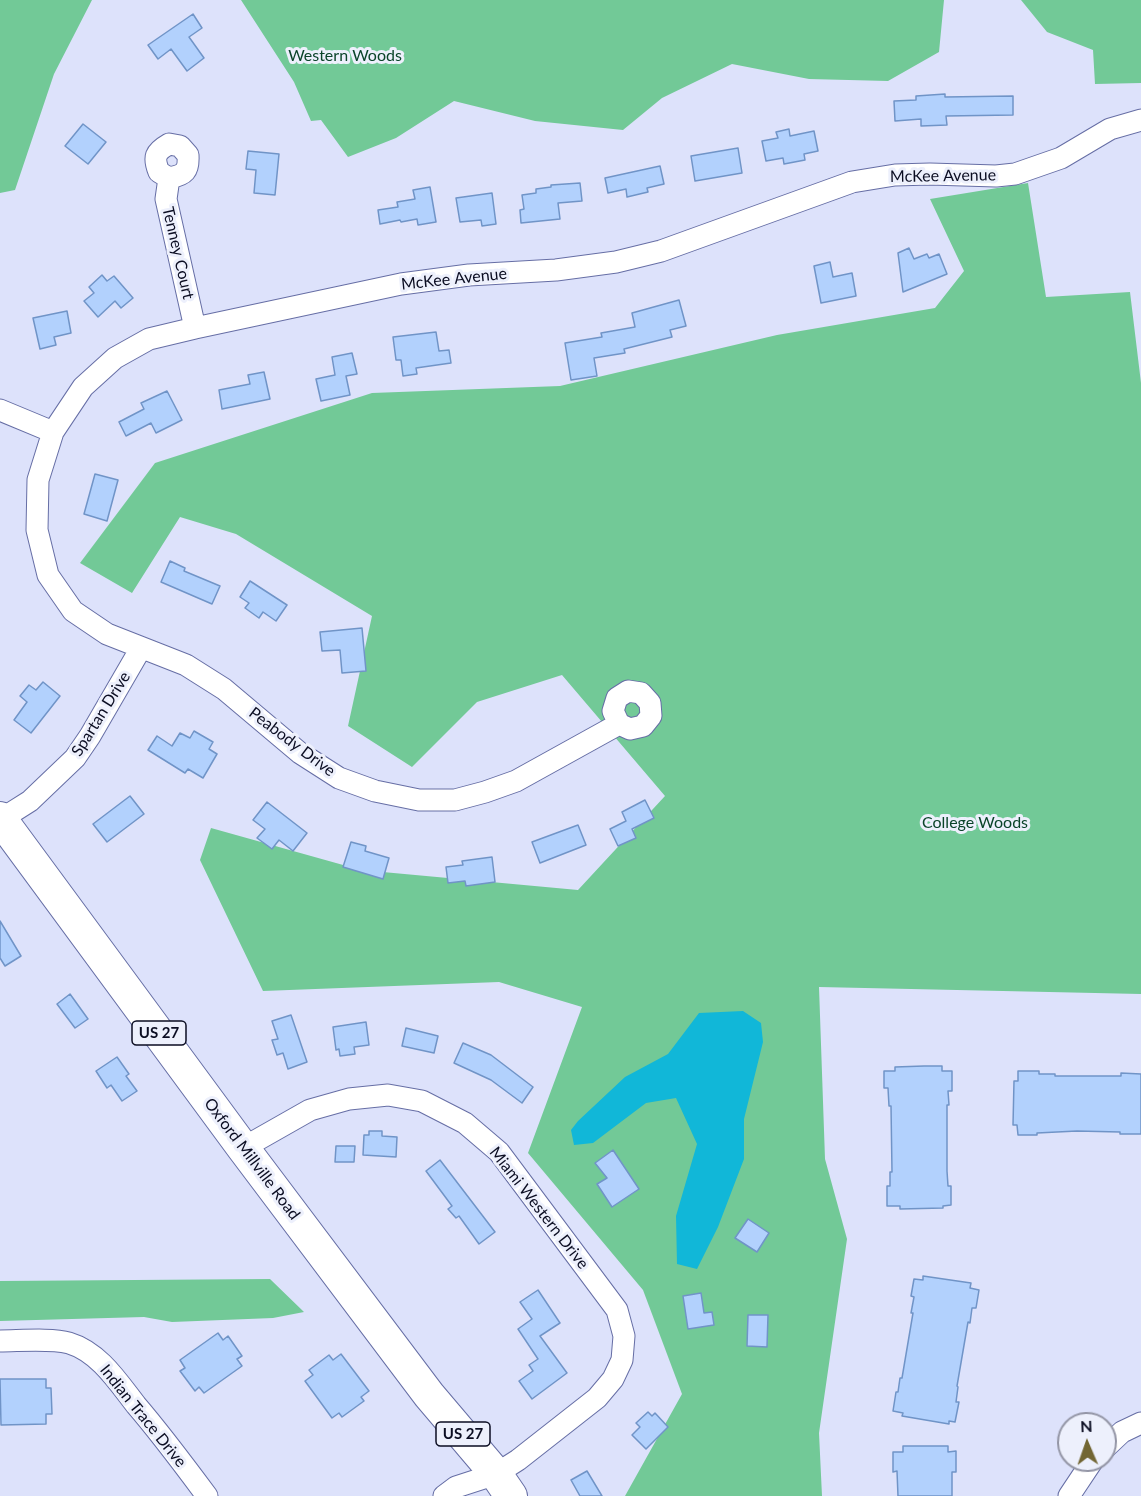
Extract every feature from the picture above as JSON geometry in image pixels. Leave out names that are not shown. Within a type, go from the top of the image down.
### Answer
[{"type":"highway","name":"Oxford Millville Road","points":[[0,819],[497,1489]]},
{"type":"street","name":"McKee Avenue","points":[[141,648],[107,633],[73,610],[48,575],[37,530],[38,480],[53,432],[83,387],[115,358],[149,339],[401,284],[469,275],[556,270],[616,262],[661,251],[852,182],[896,175],[996,176],[1015,174],[1061,158],[1110,129],[1141,120]]},
{"type":"street","name":"Tenney Court","points":[[170,178],[166,199],[195,328]]},
{"type":"street","points":[[0,410],[53,432]]},
{"type":"street","name":"Peabody Drive","points":[[141,648],[186,665],[224,689],[300,753],[339,778],[375,791],[419,800],[455,800],[516,781],[619,724]]},
{"type":"street","name":"Spartan Drive","points":[[0,819],[30,801],[75,758],[141,648]]},
{"type":"street","name":"Miami Western Drive","points":[[243,1148],[310,1110],[349,1098],[388,1095],[422,1101],[465,1123],[500,1152],[616,1310],[624,1336],[622,1360],[613,1379],[597,1398],[518,1460],[497,1489],[456,1487],[444,1496]]},
{"type":"street","name":"Indian Trace Drive","points":[[0,1341],[41,1340],[69,1343],[87,1352],[105,1366],[169,1444],[207,1496]]},
{"type":"street","points":[[1117,1437],[1141,1423]]},
{"type":"street","points":[[1069,1496],[1085,1472]]},
{"type":"green space","points":[[0,0],[92,0],[54,74],[15,190],[0,193]]},
{"type":"green space","name":"Western Woods","points":[[241,0],[944,0],[939,52],[888,81],[809,79],[732,64],[662,98],[623,130],[535,121],[454,101],[396,138],[348,157],[321,120],[311,121],[294,82]]},
{"type":"green space","points":[[1021,0],[1141,0],[1141,83],[1095,84],[1093,50],[1047,32]]},
{"type":"green space","name":"College Woods","points":[[1028,183],[1046,297],[1130,292],[1141,383],[1141,994],[819,987],[825,1159],[847,1239],[819,1433],[822,1496],[625,1496],[682,1394],[643,1290],[528,1153],[582,1007],[499,982],[263,991],[200,860],[211,828],[361,870],[578,890],[665,796],[562,675],[477,702],[412,767],[348,726],[372,616],[236,534],[180,517],[132,593],[80,563],[155,463],[372,393],[560,386],[777,335],[935,308],[964,271],[930,199]]},
{"type":"green space","points":[[270,1279],[304,1312],[273,1318],[172,1322],[144,1317],[0,1321],[0,1281]]},
{"type":"water","points":[[743,1011],[761,1023],[763,1042],[744,1119],[744,1159],[718,1227],[697,1269],[677,1264],[676,1216],[697,1144],[676,1098],[646,1103],[593,1143],[574,1145],[571,1130],[625,1077],[668,1054],[699,1013]]},
{"type":"building","points":[[193,14],[202,28],[189,37],[204,58],[187,71],[171,49],[158,59],[148,45]]},
{"type":"building","points":[[945,94],[945,97],[1013,96],[1013,115],[946,116],[947,125],[921,126],[921,119],[895,121],[894,101],[916,100],[916,96]]},
{"type":"building","points":[[83,124],[106,142],[88,164],[65,146]]},
{"type":"building","points":[[789,129],[790,136],[814,131],[818,151],[804,154],[805,160],[784,164],[783,158],[766,161],[762,141],[778,138],[776,132]]},
{"type":"building","points":[[738,148],[742,173],[695,181],[691,156]]},
{"type":"building","points":[[248,151],[279,154],[275,195],[254,193],[256,170],[246,169]]},
{"type":"building","points":[[660,166],[664,184],[647,188],[648,192],[627,197],[626,189],[608,193],[605,178]]},
{"type":"building","points":[[580,183],[582,201],[558,203],[560,219],[521,223],[520,210],[524,209],[522,195],[536,193],[536,189],[551,187],[551,185]]},
{"type":"building","points":[[430,187],[436,222],[418,225],[417,219],[380,224],[378,210],[398,207],[397,202],[415,199],[413,190]]},
{"type":"building","points":[[492,193],[496,224],[482,226],[481,220],[460,222],[456,198]]},
{"type":"building","points":[[909,248],[914,259],[927,254],[929,258],[939,254],[947,274],[903,292],[898,253]]},
{"type":"building","points":[[830,262],[833,277],[852,273],[856,296],[821,303],[814,266]]},
{"type":"building","points":[[102,275],[107,281],[114,276],[133,298],[121,308],[115,301],[98,317],[84,301],[94,293],[89,287]]},
{"type":"building","points":[[679,300],[686,326],[670,330],[672,337],[624,349],[625,353],[594,358],[597,376],[571,380],[565,343],[602,337],[601,333],[635,327],[632,313]]},
{"type":"building","points":[[67,311],[71,333],[54,337],[56,345],[40,349],[33,318]]},
{"type":"building","points":[[436,332],[439,351],[449,350],[451,363],[416,368],[417,374],[403,376],[401,360],[396,360],[393,337]]},
{"type":"building","points":[[352,353],[357,374],[346,376],[350,395],[321,401],[316,379],[335,375],[332,357]]},
{"type":"building","points":[[264,372],[270,399],[222,409],[219,390],[250,384],[248,375]]},
{"type":"building","points":[[167,391],[182,420],[156,433],[151,423],[126,436],[119,422],[144,409],[141,403]]},
{"type":"building","points":[[95,474],[118,480],[107,521],[84,514]]},
{"type":"building","points":[[170,561],[185,568],[184,571],[220,586],[212,604],[161,582]]},
{"type":"building","points":[[250,581],[287,605],[276,621],[263,612],[259,618],[245,608],[249,603],[240,597]]},
{"type":"building","points":[[362,628],[366,671],[342,673],[340,650],[322,651],[320,632]]},
{"type":"building","points":[[43,682],[60,696],[31,733],[14,720],[27,702],[20,696],[29,685],[36,690]]},
{"type":"building","points":[[194,731],[213,742],[209,749],[217,754],[203,778],[188,769],[185,773],[148,750],[157,736],[172,746],[180,733],[190,738]]},
{"type":"building","points":[[130,796],[144,814],[107,842],[93,824]]},
{"type":"building","points":[[645,800],[654,818],[632,829],[636,838],[618,846],[610,829],[626,821],[622,812]]},
{"type":"building","points":[[267,802],[307,833],[293,851],[279,840],[272,849],[257,838],[265,829],[253,820]]},
{"type":"building","points":[[578,825],[586,845],[540,863],[532,842]]},
{"type":"building","points":[[351,842],[366,846],[365,851],[389,858],[383,879],[343,867]]},
{"type":"building","points":[[492,857],[495,882],[466,886],[465,881],[448,883],[446,867],[463,865],[462,861]]},
{"type":"building","points":[[0,921],[21,956],[5,966],[0,958]]},
{"type":"building","points":[[70,994],[88,1019],[75,1028],[57,1004]]},
{"type":"building","points":[[291,1015],[307,1062],[288,1069],[283,1053],[277,1055],[272,1040],[278,1039],[272,1021]]},
{"type":"building","points":[[366,1022],[369,1045],[354,1047],[355,1054],[340,1056],[339,1049],[336,1050],[333,1027]]},
{"type":"building","points":[[406,1028],[438,1036],[434,1053],[402,1046]]},
{"type":"building","points":[[463,1043],[491,1055],[533,1087],[522,1103],[491,1080],[454,1063]]},
{"type":"building","points":[[117,1057],[129,1074],[126,1076],[137,1091],[122,1101],[111,1085],[107,1088],[96,1071]]},
{"type":"building","points":[[942,1066],[942,1071],[952,1071],[952,1091],[948,1091],[949,1105],[947,1105],[947,1171],[948,1186],[951,1186],[951,1205],[943,1206],[943,1208],[900,1209],[900,1206],[887,1206],[887,1186],[890,1186],[890,1172],[892,1172],[891,1106],[889,1106],[888,1088],[884,1088],[884,1071],[895,1071],[895,1067]]},
{"type":"building","points":[[1018,1071],[1039,1071],[1039,1074],[1055,1074],[1055,1076],[1141,1074],[1141,1134],[1077,1131],[1018,1135],[1017,1125],[1013,1125],[1014,1081],[1018,1081]]},
{"type":"building","points":[[369,1131],[382,1131],[382,1136],[397,1137],[396,1157],[363,1155],[364,1135],[369,1135]]},
{"type":"building","points":[[336,1146],[355,1146],[354,1162],[335,1162]]},
{"type":"building","points":[[613,1150],[639,1189],[612,1207],[597,1184],[607,1178],[595,1163]]},
{"type":"building","points":[[440,1160],[495,1232],[479,1244],[459,1216],[456,1218],[448,1209],[452,1206],[426,1171]]},
{"type":"building","points":[[748,1219],[769,1233],[757,1252],[735,1238]]},
{"type":"building","points":[[923,1276],[971,1283],[970,1288],[979,1290],[976,1308],[972,1308],[970,1323],[968,1322],[957,1386],[956,1402],[959,1402],[955,1422],[949,1421],[949,1424],[902,1416],[903,1413],[893,1411],[896,1392],[898,1392],[900,1378],[902,1378],[913,1313],[911,1313],[914,1297],[911,1296],[914,1279],[923,1280]]},
{"type":"building","points":[[538,1290],[560,1323],[540,1336],[567,1373],[532,1399],[519,1381],[533,1371],[529,1365],[538,1359],[518,1329],[532,1319],[520,1302]]},
{"type":"building","points":[[701,1293],[704,1313],[712,1312],[714,1325],[688,1329],[683,1296]]},
{"type":"building","points":[[748,1315],[768,1315],[767,1347],[747,1346]]},
{"type":"building","points":[[218,1333],[223,1340],[228,1336],[242,1356],[237,1359],[242,1366],[204,1393],[199,1387],[195,1391],[180,1371],[185,1368],[180,1360]]},
{"type":"building","points":[[341,1354],[369,1391],[361,1397],[364,1401],[342,1417],[339,1413],[332,1418],[305,1381],[313,1375],[309,1370],[329,1355],[333,1360]]},
{"type":"building","points":[[0,1379],[46,1379],[46,1388],[51,1388],[52,1414],[46,1414],[46,1424],[1,1425]]},
{"type":"building","points":[[648,1412],[652,1416],[655,1413],[668,1427],[646,1449],[632,1435],[640,1427],[636,1423]]},
{"type":"building","points":[[903,1446],[948,1446],[948,1452],[956,1451],[956,1472],[952,1472],[952,1496],[898,1496],[897,1471],[893,1472],[893,1452],[903,1452]]},
{"type":"building","points":[[587,1471],[602,1496],[580,1496],[571,1480]]}]
